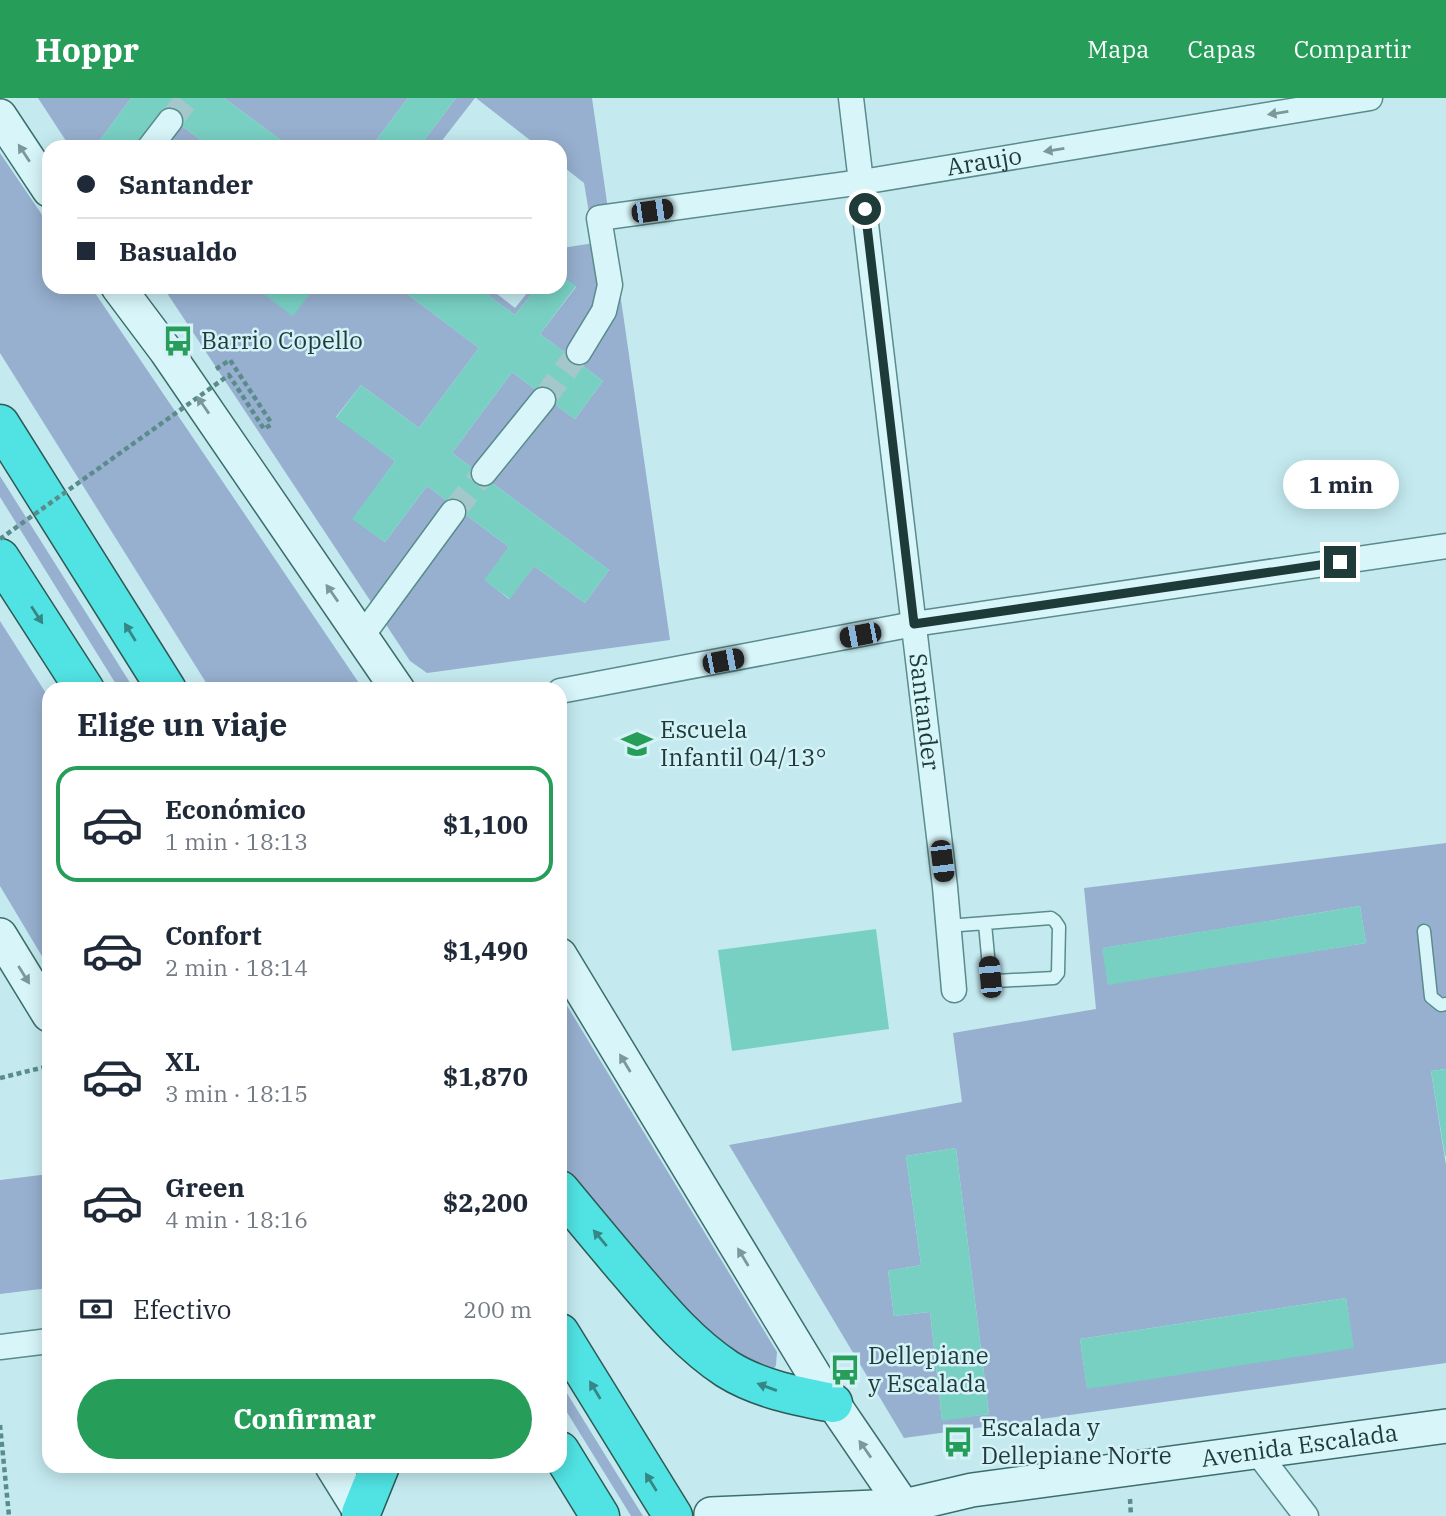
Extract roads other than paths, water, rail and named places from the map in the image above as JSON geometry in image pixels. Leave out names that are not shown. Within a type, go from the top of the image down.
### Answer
[{"type":"highway","points":[[0,424],[162,682]]},
{"type":"highway","points":[[0,558],[80,682]]},
{"type":"highway","points":[[567,1199],[670,1321],[698,1348],[729,1370],[752,1381],[785,1394],[833,1404]]},
{"type":"highway","points":[[567,1344],[673,1516]]},
{"type":"highway","points":[[567,1462],[600,1516]]},
{"type":"highway","points":[[362,1514],[377,1473]]},
{"type":"street","name":"Santander","points":[[851,98],[914,624],[954,990]]},
{"type":"street","name":"Araujo","points":[[579,352],[604,311],[610,285],[599,218],[862,182],[1370,98]]},
{"type":"street","points":[[0,116],[42,179]]},
{"type":"street","points":[[155,140],[170,121]]},
{"type":"street","points":[[123,294],[190,386],[393,682]]},
{"type":"street","points":[[484,473],[543,400]]},
{"type":"street","points":[[362,636],[453,512]]},
{"type":"street","points":[[567,690],[914,624],[1446,546]]},
{"type":"street","points":[[0,935],[42,1004]]},
{"type":"street","points":[[567,967],[833,1404],[896,1513]]},
{"type":"street","points":[[0,1347],[42,1342]]},
{"type":"street","name":"Avenida Escalada","points":[[711,1514],[896,1513],[972,1490],[1446,1426]]},
{"type":"street","points":[[1257,1452],[1306,1516]]},
{"type":"street","points":[[336,1473],[362,1514]]},
{"type":"lane","points":[[947,926],[1051,918],[1059,927],[1058,973],[1054,978],[992,979],[985,924]]},
{"type":"lane","points":[[1424,931],[1431,997],[1436,1002],[1446,1004]]},
{"type":"tunnel","points":[[170,121],[188,98]]},
{"type":"tunnel","points":[[543,400],[579,352]]},
{"type":"tunnel","points":[[453,512],[484,473]]},
{"type":"place","name":"Barrio Copello","points":[[178,341]]},
{"type":"place","name":"Escuela Infantil 04/13°","points":[[637,744]]},
{"type":"place","name":"Dellepiane y Escalada","points":[[845,1370]]},
{"type":"place","name":"Escalada y Dellepiane Norte","points":[[958,1442]]}]
